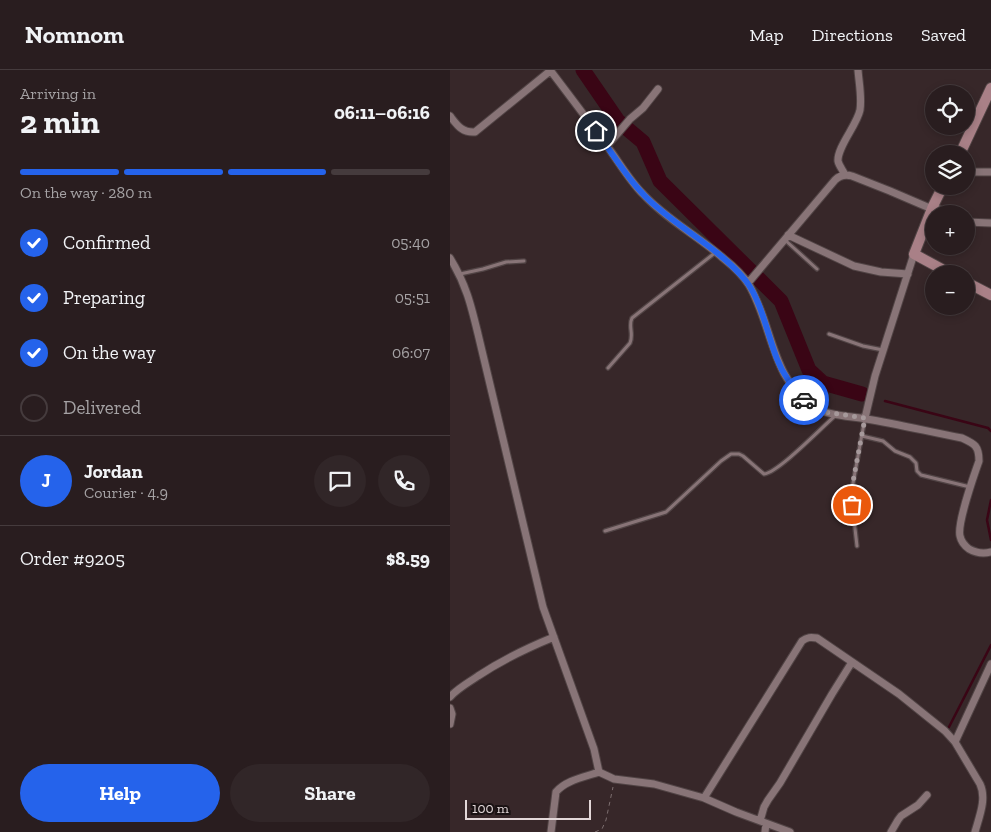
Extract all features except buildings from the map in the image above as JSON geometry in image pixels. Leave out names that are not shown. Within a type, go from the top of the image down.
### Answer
[{"type":"street","points":[[450,116],[462,130],[474,132],[550,70],[633,183],[644,195],[658,209],[734,267],[748,283],[781,369],[791,385],[804,400],[825,412],[865,418],[962,438],[974,444],[979,451],[979,461],[961,524],[960,536],[966,546],[972,551],[978,553],[989,552]]},
{"type":"street","points":[[845,175],[839,164],[838,156],[860,110],[858,70]]},
{"type":"street","points":[[964,145],[991,88]]},
{"type":"street","points":[[607,146],[630,119],[641,111],[658,89]]},
{"type":"street","points":[[975,172],[991,172]]},
{"type":"street","points":[[748,283],[837,178],[845,175],[852,176],[927,205]]},
{"type":"street","points":[[975,222],[991,223]]},
{"type":"street","points":[[865,418],[875,376],[925,225]]},
{"type":"street","points":[[786,237],[854,266],[881,272],[908,274]]},
{"type":"street","points":[[914,254],[934,265]]},
{"type":"street","points":[[450,258],[468,294],[543,607],[594,749],[599,772]]},
{"type":"street","points":[[975,287],[991,295]]},
{"type":"street","points":[[450,697],[462,685],[489,669],[521,651],[554,637]]},
{"type":"street","points":[[704,798],[802,641],[811,637],[817,638],[899,694],[955,742],[983,792],[975,832]]},
{"type":"street","points":[[765,832],[763,822],[764,807],[852,662]]},
{"type":"street","points":[[955,742],[991,664]]},
{"type":"street","points":[[450,708],[452,714],[450,724]]},
{"type":"street","points":[[551,832],[556,792],[566,784],[599,772],[614,779],[654,784],[704,798],[790,832]]},
{"type":"street","points":[[891,832],[901,816],[918,805],[927,795]]},
{"type":"lane","points":[[786,237],[816,269]]},
{"type":"lane","points":[[608,368],[632,339],[630,323],[632,318],[716,252]]},
{"type":"lane","points":[[459,274],[506,262],[524,261]]},
{"type":"lane","points":[[829,334],[863,346],[884,350]]},
{"type":"lane","points":[[605,531],[666,512],[731,454],[744,456],[764,474],[771,472],[788,460],[837,414]]},
{"type":"lane","points":[[857,546],[851,494],[865,418]]},
{"type":"lane","points":[[862,436],[882,441],[895,451],[910,457],[916,463],[917,471],[921,475],[971,487]]},
{"type":"path","points":[[595,832],[602,829],[606,820],[614,779]]},
{"type":"waterway","points":[[583,70],[618,121],[643,142],[660,181],[781,301],[809,370],[823,383],[862,394]]},
{"type":"waterway","points":[[885,401],[988,428],[991,431]]},
{"type":"waterway","points":[[991,500],[987,520],[991,540]]},
{"type":"waterway","points":[[949,727],[991,645]]},
{"type":"way so far","points":[[804,400],[825,412],[865,418],[852,487],[852,505]]},
{"type":"route","points":[[596,131],[633,183],[658,209],[716,252],[734,267],[748,283],[781,369],[791,385],[804,400]]}]
